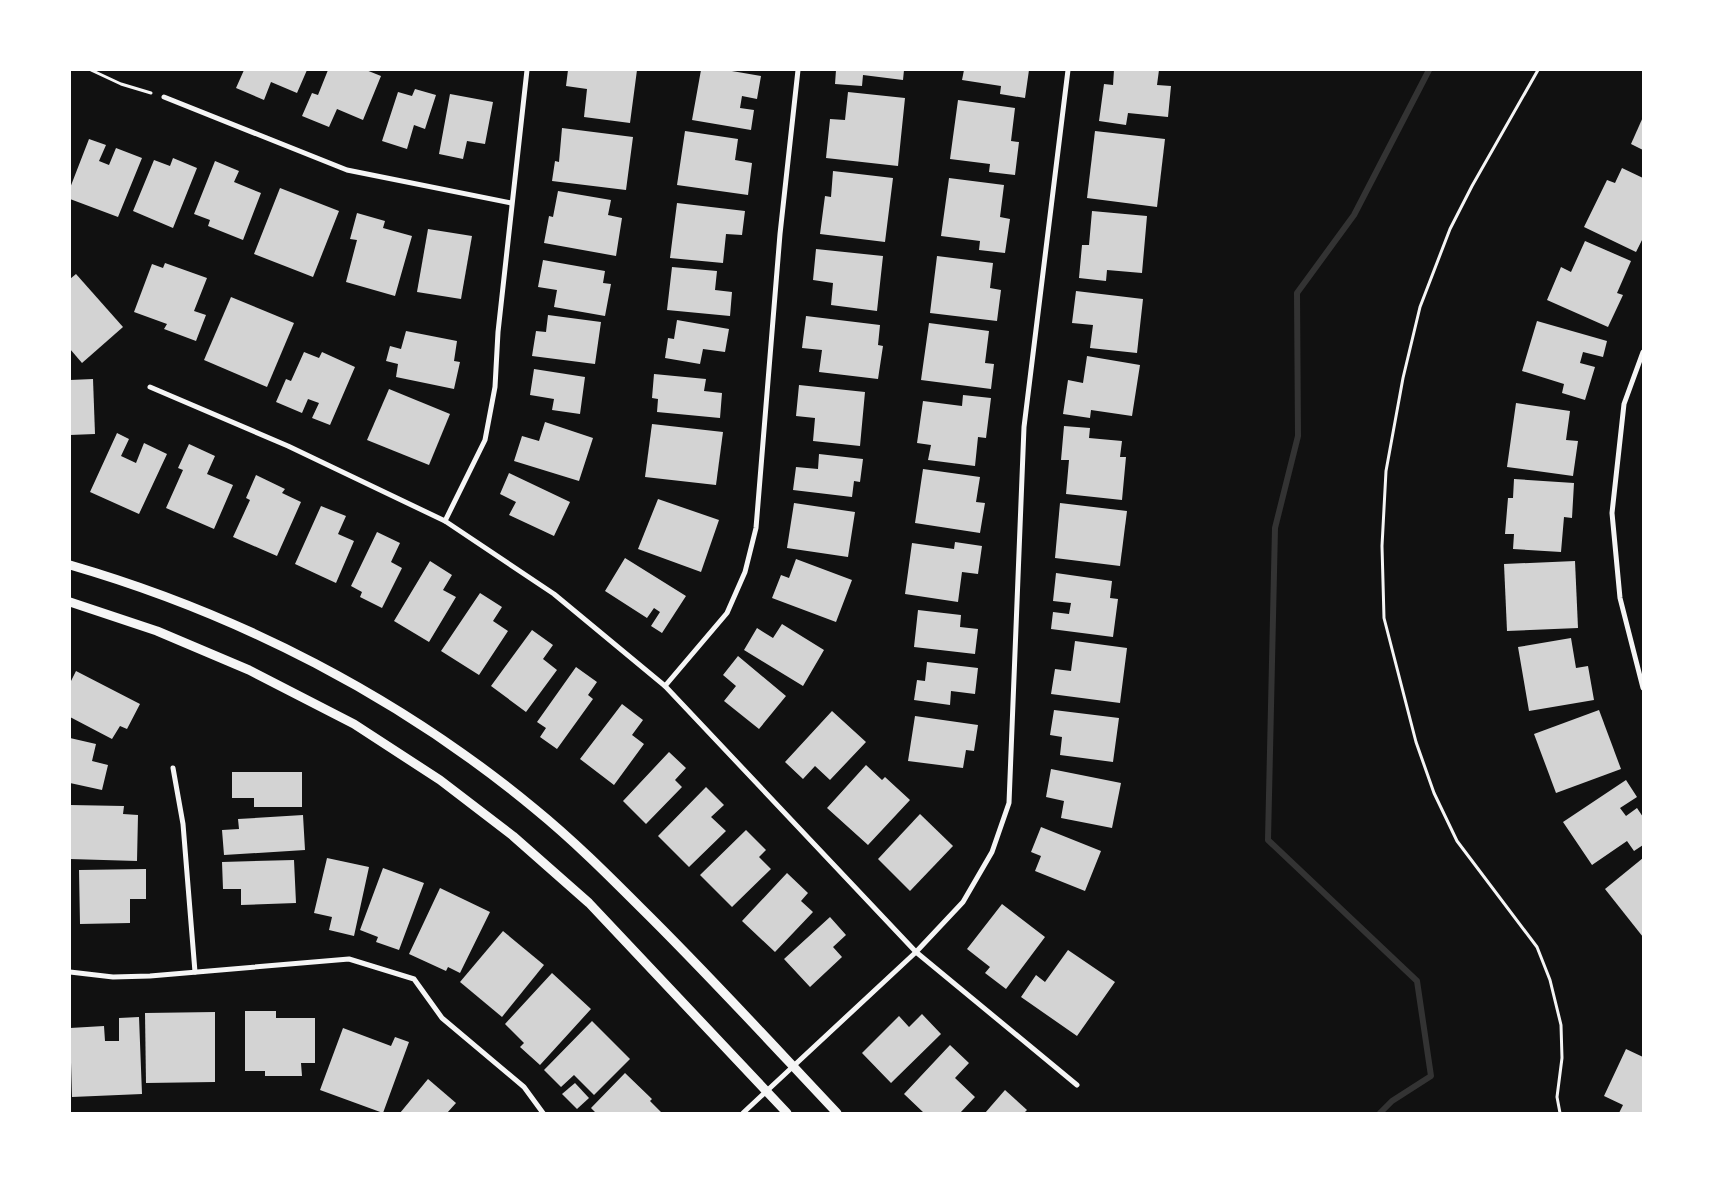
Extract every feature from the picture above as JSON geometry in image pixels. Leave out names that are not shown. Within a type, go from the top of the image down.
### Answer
[{"type":"street","points":[[445,521],[484,440],[495,387],[498,332],[511,203],[527,70]]},
{"type":"street","points":[[664,686],[727,613],[745,572],[756,528],[780,234],[798,70]]},
{"type":"street","points":[[742,1113],[916,952],[963,902],[992,852],[1009,803],[1024,426],[1068,70]]},
{"type":"street","points":[[164,97],[347,170],[511,203]]},
{"type":"street","points":[[1643,352],[1624,404],[1612,513],[1620,598],[1643,688]]},
{"type":"street","points":[[150,388],[288,446],[445,521],[554,594],[664,686],[916,952],[1077,1086]]},
{"type":"street","points":[[70,565],[169,597],[264,638],[370,692],[459,750],[536,809],[582,850],[668,935],[837,1113]]},
{"type":"street","points":[[70,602],[157,631],[249,670],[354,724],[433,776],[513,836],[589,903],[787,1113]]},
{"type":"street","points":[[173,768],[183,824],[195,972]]},
{"type":"street","points":[[70,972],[113,977],[348,959],[414,979],[442,1018],[524,1087],[543,1113]]},
{"type":"path","points":[[91,70],[121,84],[164,97]]},
{"type":"path","points":[[1538,70],[1472,186],[1450,229],[1420,308],[1402,378],[1386,471],[1382,546],[1384,618],[1416,742],[1434,793],[1458,841],[1537,946],[1550,980],[1561,1025],[1562,1058],[1557,1096],[1560,1113]]},
{"type":"building","points":[[244,70],[307,70],[297,93],[271,82],[264,100],[236,88]]},
{"type":"building","points":[[328,70],[366,70],[381,76],[363,120],[337,109],[329,127],[302,116],[312,93],[318,95]]},
{"type":"building","points":[[568,70],[637,70],[630,123],[584,117],[587,89],[566,86]]},
{"type":"building","points":[[701,70],[726,70],[761,76],[757,99],[742,96],[740,108],[754,110],[751,130],[692,120]]},
{"type":"building","points":[[836,70],[904,70],[903,80],[863,75],[862,86],[835,84]]},
{"type":"building","points":[[964,70],[1029,70],[1025,98],[1000,94],[1001,86],[962,80]]},
{"type":"building","points":[[1114,70],[1159,70],[1157,85],[1171,86],[1168,117],[1128,113],[1126,125],[1099,121],[1104,84],[1113,85]]},
{"type":"building","points":[[415,89],[436,95],[425,129],[414,125],[407,149],[382,141],[398,92],[412,96]]},
{"type":"building","points":[[848,92],[905,98],[898,166],[826,158],[830,119],[845,120]]},
{"type":"building","points":[[450,94],[493,102],[485,144],[467,141],[463,159],[439,154]]},
{"type":"building","points":[[958,100],[1015,108],[1011,141],[1019,142],[1015,175],[989,172],[990,164],[950,159]]},
{"type":"building","points":[[1643,117],[1643,150],[1631,144]]},
{"type":"building","points":[[562,128],[633,137],[626,190],[552,181],[555,161],[559,162]]},
{"type":"building","points":[[685,131],[738,139],[735,160],[752,163],[748,195],[677,185]]},
{"type":"building","points":[[1095,131],[1165,139],[1157,207],[1087,198]]},
{"type":"building","points":[[89,139],[106,145],[99,161],[109,165],[116,148],[142,158],[118,217],[70,199],[70,188]]},
{"type":"building","points":[[173,158],[197,168],[173,228],[133,211],[154,160],[170,166]]},
{"type":"building","points":[[215,161],[239,171],[234,182],[261,193],[243,240],[208,226],[210,220],[194,214]]},
{"type":"building","points":[[1622,168],[1643,178],[1643,238],[1636,252],[1584,227],[1607,180],[1615,183]]},
{"type":"building","points":[[833,171],[893,178],[885,242],[820,234],[825,196],[831,197]]},
{"type":"building","points":[[949,178],[1004,185],[1000,217],[1010,219],[1005,253],[979,250],[980,241],[941,236]]},
{"type":"building","points":[[280,188],[339,211],[313,277],[254,254]]},
{"type":"building","points":[[558,191],[611,200],[608,215],[622,218],[616,256],[544,243],[549,216],[553,217]]},
{"type":"building","points":[[677,203],[745,211],[742,235],[726,234],[723,263],[670,258]]},
{"type":"building","points":[[1092,211],[1147,216],[1142,273],[1107,270],[1106,281],[1079,278],[1082,245],[1089,245]]},
{"type":"building","points":[[357,213],[385,221],[383,228],[412,236],[395,296],[346,282],[357,240],[350,239]]},
{"type":"building","points":[[428,229],[472,236],[461,299],[417,292]]},
{"type":"building","points":[[1585,241],[1631,261],[1617,293],[1623,295],[1608,327],[1547,300],[1561,267],[1571,272]]},
{"type":"building","points":[[816,249],[883,256],[877,311],[831,305],[833,283],[813,280]]},
{"type":"building","points":[[937,256],[993,263],[990,288],[1001,290],[997,321],[930,313]]},
{"type":"building","points":[[543,260],[605,271],[603,283],[611,284],[605,316],[554,307],[557,290],[538,287]]},
{"type":"building","points":[[165,263],[207,278],[194,311],[206,315],[196,341],[164,329],[167,324],[134,312],[152,264],[163,268]]},
{"type":"building","points":[[672,267],[717,271],[715,290],[732,292],[730,316],[667,310]]},
{"type":"building","points":[[76,274],[123,327],[82,363],[70,349],[70,279]]},
{"type":"building","points":[[1076,291],[1143,299],[1137,353],[1090,348],[1093,325],[1072,323]]},
{"type":"building","points":[[231,297],[294,323],[267,387],[204,360]]},
{"type":"building","points":[[548,315],[601,322],[595,364],[532,356],[536,331],[546,332]]},
{"type":"building","points":[[806,316],[880,325],[878,345],[883,346],[878,379],[819,372],[822,350],[802,348]]},
{"type":"building","points":[[677,320],[729,329],[725,352],[703,349],[700,364],[665,358],[668,338],[674,339]]},
{"type":"building","points":[[1537,321],[1607,341],[1603,357],[1583,352],[1580,363],[1595,367],[1585,400],[1562,393],[1564,384],[1522,371]]},
{"type":"building","points":[[929,323],[989,331],[985,363],[994,364],[991,389],[921,380]]},
{"type":"building","points":[[406,331],[457,341],[454,361],[460,362],[454,389],[396,377],[398,364],[386,361],[390,346],[401,349]]},
{"type":"building","points":[[304,352],[319,358],[322,352],[355,367],[330,425],[312,418],[319,403],[308,399],[302,413],[276,402],[286,379],[291,381]]},
{"type":"building","points":[[1087,356],[1140,365],[1132,416],[1091,410],[1090,418],[1063,414],[1068,380],[1083,383]]},
{"type":"building","points":[[534,369],[585,377],[580,414],[552,410],[554,399],[530,395]]},
{"type":"building","points":[[654,374],[706,379],[704,391],[722,393],[720,418],[657,412],[658,399],[652,398]]},
{"type":"building","points":[[93,379],[95,434],[70,435],[70,380]]},
{"type":"building","points":[[799,385],[865,392],[860,446],[813,441],[815,418],[796,416]]},
{"type":"building","points":[[389,389],[450,414],[429,465],[367,440]]},
{"type":"building","points":[[963,395],[991,398],[986,438],[978,437],[975,466],[928,460],[931,445],[917,443],[923,401],[962,406]]},
{"type":"building","points":[[1516,403],[1570,411],[1566,440],[1578,441],[1573,476],[1507,467]]},
{"type":"building","points":[[545,422],[593,438],[579,481],[514,461],[522,436],[539,441]]},
{"type":"building","points":[[652,424],[723,432],[716,485],[645,477]]},
{"type":"building","points":[[1064,426],[1090,428],[1089,438],[1122,441],[1120,457],[1126,457],[1122,500],[1066,494],[1069,460],[1061,460]]},
{"type":"building","points":[[117,433],[129,439],[121,456],[136,463],[144,443],[167,454],[139,514],[90,492]]},
{"type":"building","points":[[189,444],[215,456],[207,474],[233,485],[214,529],[166,508],[183,470],[178,468]]},
{"type":"building","points":[[819,454],[863,459],[860,482],[854,481],[852,497],[793,490],[796,467],[818,469]]},
{"type":"building","points":[[923,469],[980,477],[976,502],[985,503],[980,533],[915,523]]},
{"type":"building","points":[[509,473],[570,502],[554,536],[509,515],[516,502],[500,494]]},
{"type":"building","points":[[256,475],[285,489],[282,493],[301,502],[277,556],[233,537],[250,500],[246,498]]},
{"type":"building","points":[[1514,479],[1574,483],[1572,518],[1564,517],[1561,552],[1513,549],[1514,534],[1505,534],[1508,498],[1513,498]]},
{"type":"building","points":[[658,499],[719,520],[701,572],[638,549]]},
{"type":"building","points":[[794,503],[855,512],[848,557],[787,548]]},
{"type":"building","points":[[1060,503],[1127,511],[1120,566],[1055,558]]},
{"type":"building","points":[[321,506],[346,516],[338,534],[354,541],[336,583],[295,564]]},
{"type":"building","points":[[377,532],[400,543],[391,562],[402,568],[382,608],[360,597],[362,592],[351,586]]},
{"type":"building","points":[[955,542],[982,546],[978,574],[962,572],[958,602],[905,594],[912,543],[954,549]]},
{"type":"building","points":[[625,558],[686,596],[662,633],[651,626],[660,612],[654,608],[647,618],[605,591]]},
{"type":"building","points":[[796,559],[852,580],[836,622],[772,598],[781,575],[789,578]]},
{"type":"building","points":[[430,561],[452,575],[443,590],[456,597],[429,642],[394,621]]},
{"type":"building","points":[[1575,561],[1578,628],[1507,631],[1504,564]]},
{"type":"building","points":[[1056,573],[1112,581],[1110,598],[1118,599],[1113,637],[1051,629],[1053,612],[1069,614],[1071,603],[1053,601]]},
{"type":"building","points":[[480,593],[502,607],[493,621],[508,631],[479,675],[441,651]]},
{"type":"building","points":[[918,610],[961,615],[960,627],[978,629],[975,654],[914,647]]},
{"type":"building","points":[[782,624],[824,650],[803,686],[744,650],[757,628],[773,638]]},
{"type":"building","points":[[532,630],[553,645],[543,659],[557,670],[526,712],[491,686]]},
{"type":"building","points":[[1571,638],[1576,668],[1588,666],[1594,700],[1529,711],[1518,647]]},
{"type":"building","points":[[1075,641],[1127,648],[1120,703],[1051,694],[1055,669],[1071,671]]},
{"type":"building","points":[[738,656],[786,696],[759,729],[724,701],[736,686],[723,675]]},
{"type":"building","points":[[927,662],[978,668],[975,694],[951,691],[950,705],[914,700],[917,680],[925,681]]},
{"type":"building","points":[[576,667],[597,682],[588,695],[593,699],[557,749],[540,737],[546,728],[537,722]]},
{"type":"building","points":[[76,671],[140,704],[127,729],[120,726],[112,739],[70,717],[70,683]]},
{"type":"building","points":[[622,704],[643,720],[632,735],[644,744],[614,785],[580,759]]},
{"type":"building","points":[[1054,710],[1119,718],[1113,762],[1060,755],[1062,737],[1050,735]]},
{"type":"building","points":[[1599,710],[1621,769],[1556,793],[1534,734]]},
{"type":"building","points":[[832,711],[866,742],[830,780],[815,766],[803,779],[785,762]]},
{"type":"building","points":[[915,716],[978,725],[974,751],[966,750],[963,768],[908,761]]},
{"type":"building","points":[[70,738],[96,744],[92,761],[108,765],[102,790],[70,783]]},
{"type":"building","points":[[669,752],[686,768],[675,780],[682,787],[646,824],[623,801]]},
{"type":"building","points":[[866,765],[882,780],[885,777],[910,800],[868,845],[827,808]]},
{"type":"building","points":[[1051,769],[1121,783],[1112,828],[1061,818],[1064,801],[1046,797]]},
{"type":"building","points":[[232,772],[302,772],[302,807],[254,807],[254,798],[232,798]]},
{"type":"building","points":[[1626,780],[1637,797],[1620,808],[1626,816],[1637,808],[1643,817],[1643,845],[1634,851],[1627,841],[1592,865],[1563,822]]},
{"type":"building","points":[[706,787],[724,805],[711,817],[726,831],[689,867],[658,836]]},
{"type":"building","points":[[70,805],[124,806],[123,814],[138,815],[137,861],[70,859]]},
{"type":"building","points":[[920,814],[953,846],[910,891],[878,859]]},
{"type":"building","points":[[303,815],[305,850],[224,855],[222,830],[239,829],[238,819]]},
{"type":"building","points":[[1041,827],[1101,851],[1085,891],[1035,871],[1041,856],[1031,852]]},
{"type":"building","points":[[746,830],[766,850],[759,857],[771,869],[732,907],[700,875]]},
{"type":"building","points":[[327,858],[369,867],[354,936],[329,930],[332,917],[314,913]]},
{"type":"building","points":[[1643,858],[1643,937],[1605,889]]},
{"type":"building","points":[[294,860],[296,903],[241,905],[241,889],[223,889],[222,862]]},
{"type":"building","points":[[383,868],[424,883],[399,950],[376,942],[378,937],[360,930]]},
{"type":"building","points":[[146,869],[146,899],[130,899],[130,923],[80,924],[79,870]]},
{"type":"building","points":[[787,873],[808,893],[801,901],[813,912],[775,952],[742,921]]},
{"type":"building","points":[[440,888],[490,912],[460,973],[448,967],[446,971],[409,954]]},
{"type":"building","points":[[1002,904],[1045,937],[1006,989],[985,973],[990,967],[967,949]]},
{"type":"building","points":[[830,917],[846,935],[833,947],[842,957],[810,987],[784,959]]},
{"type":"building","points":[[503,931],[544,965],[502,1017],[460,982]]},
{"type":"building","points":[[1068,950],[1115,982],[1077,1036],[1021,997],[1036,975],[1045,982]]},
{"type":"building","points":[[552,973],[591,1009],[540,1065],[520,1047],[524,1043],[505,1024]]},
{"type":"building","points":[[245,1011],[276,1011],[276,1018],[315,1018],[315,1063],[301,1063],[302,1076],[265,1076],[265,1071],[245,1071]]},
{"type":"building","points":[[215,1012],[215,1082],[146,1083],[145,1013]]},
{"type":"building","points":[[922,1014],[941,1034],[891,1083],[862,1053],[899,1016],[909,1027]]},
{"type":"building","points":[[139,1017],[142,1094],[72,1097],[70,1028],[104,1026],[105,1041],[119,1041],[119,1018]]},
{"type":"building","points":[[592,1021],[630,1059],[594,1095],[574,1075],[561,1087],[544,1070]]},
{"type":"building","points":[[343,1028],[391,1046],[395,1037],[409,1042],[383,1113],[320,1090]]},
{"type":"building","points":[[950,1045],[969,1063],[955,1078],[975,1097],[960,1113],[924,1113],[904,1094]]},
{"type":"building","points":[[1626,1049],[1643,1057],[1643,1113],[1619,1113],[1623,1105],[1604,1096]]},
{"type":"building","points":[[625,1073],[652,1099],[650,1101],[662,1113],[596,1113],[591,1108]]},
{"type":"building","points":[[428,1079],[456,1103],[447,1113],[400,1113]]},
{"type":"building","points":[[575,1083],[589,1098],[577,1109],[562,1094]]},
{"type":"building","points":[[1005,1090],[1027,1110],[1024,1113],[985,1113]]},
{"type":"waterway","points":[[1380,1113],[1392,1101],[1431,1076],[1417,981],[1268,840],[1275,528],[1298,436],[1297,293],[1354,215],[1429,70]]}]
